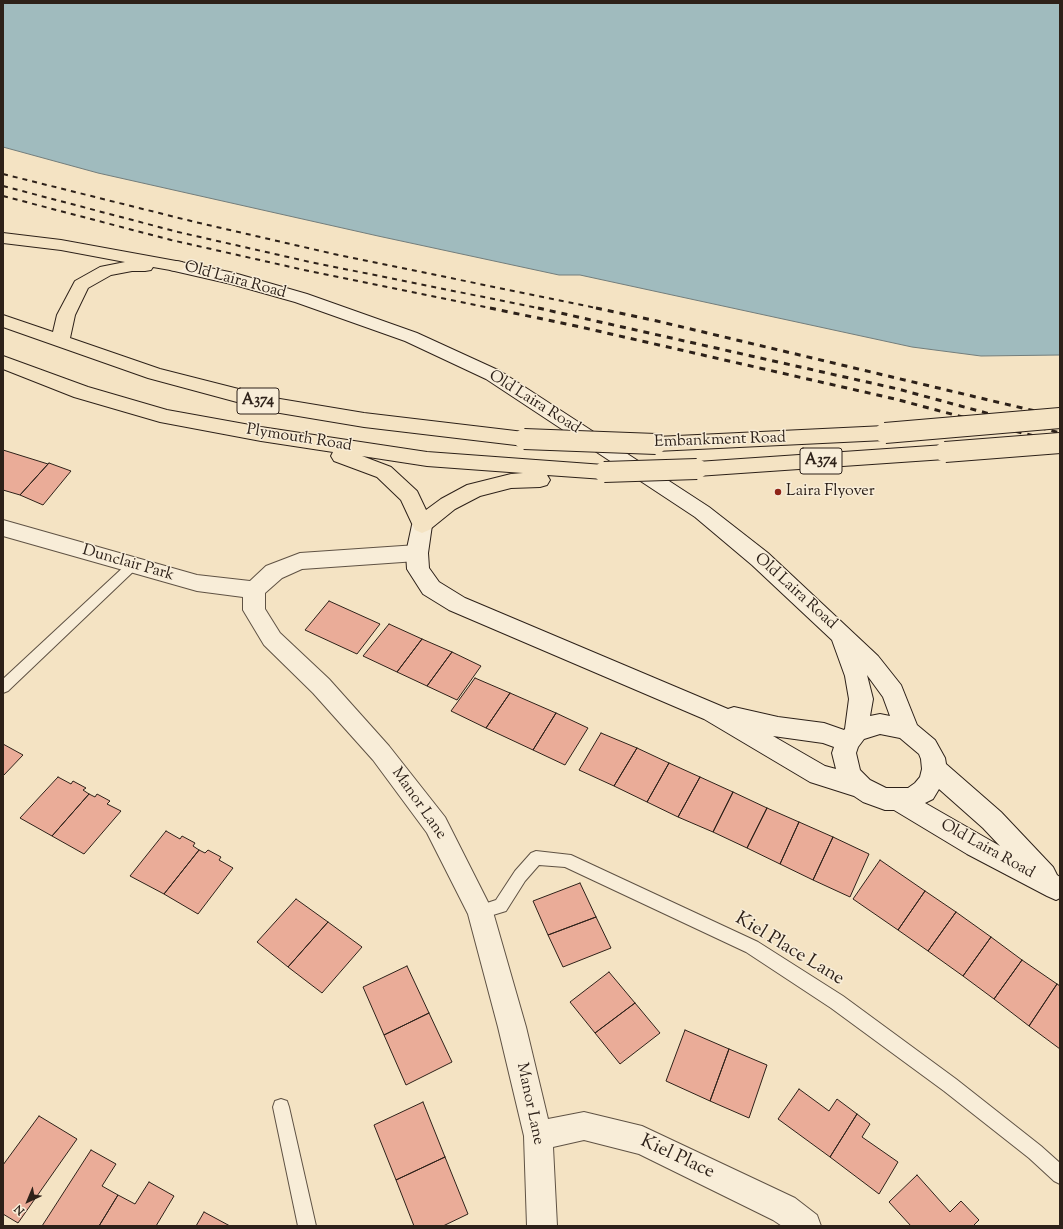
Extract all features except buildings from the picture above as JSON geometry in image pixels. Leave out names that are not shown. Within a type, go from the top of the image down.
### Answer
[{"type":"main road","points":[[3,238],[49,243],[176,266]]},
{"type":"main road","points":[[60,342],[66,315],[81,285],[106,271],[132,266],[176,266]]},
{"type":"main road","name":"Old Laira Road","points":[[176,266],[249,283],[351,315],[411,337],[493,375],[702,512],[760,559],[870,662],[893,692],[908,731]]},
{"type":"main road","name":"Plymouth Road","points":[[3,321],[155,374],[274,405],[364,420],[524,439]]},
{"type":"main road","name":"Plymouth Road","points":[[3,362],[81,392],[160,415],[261,434],[426,459],[600,472]]},
{"type":"main road","name":"Embankment Road","points":[[524,439],[656,444],[885,434],[1060,418]]},
{"type":"main road","points":[[261,434],[345,457],[384,472],[410,496],[422,525],[417,554],[418,568],[424,580],[431,588],[457,604],[712,712],[819,775],[861,787],[885,799],[898,800],[913,798],[924,791],[931,781],[934,769],[933,758],[927,747],[908,731],[894,726],[880,724],[867,726],[852,737],[844,753],[846,765],[851,777],[861,787]]},
{"type":"main road","name":"Embankment Road","points":[[600,472],[697,469],[945,452],[1060,442]]},
{"type":"main road","points":[[422,525],[448,504],[474,490],[510,481],[566,480],[600,472]]},
{"type":"main road","name":"Dunclair Park","points":[[3,528],[196,582],[254,590]]},
{"type":"main road","points":[[254,590],[274,572],[300,561],[417,554]]},
{"type":"main road","name":"Manor Lane","points":[[254,590],[254,610],[272,639],[321,686],[381,753],[436,825],[480,912],[512,1027],[538,1136],[542,1226]]},
{"type":"main road","name":"Old Laira Road","points":[[840,633],[856,676],[861,699],[852,737]]},
{"type":"main road","points":[[712,712],[778,728],[852,737]]},
{"type":"main road","name":"Old Laira Road","points":[[934,769],[992,820],[1058,889]]},
{"type":"main road","name":"Old Laira Road","points":[[898,800],[976,846],[1058,889]]},
{"type":"main road","name":"Kiel Place","points":[[538,1136],[584,1126],[642,1140],[784,1209],[806,1226]]},
{"type":"lane","points":[[3,687],[133,565]]},
{"type":"lane","name":"Kiel Place Lane","points":[[480,912],[501,906],[520,876],[536,858],[566,860],[752,947],[837,1002],[944,1080],[1035,1152],[1060,1175]]},
{"type":"lane","points":[[281,1107],[308,1226]]},
{"type":"water","points":[[3,3],[1060,3],[1060,355],[981,356],[912,347],[580,275],[559,275],[378,236],[98,173],[3,147]]},
{"type":"railway","points":[[3,174],[195,222],[334,254],[601,309]]},
{"type":"railway","points":[[3,186],[178,232],[310,262],[543,309]]},
{"type":"railway","points":[[3,196],[171,240],[304,270],[495,309]]},
{"type":"railway","points":[[490,308],[576,326],[895,399],[1060,443]]},
{"type":"railway","points":[[538,308],[898,389],[1060,433]]},
{"type":"railway","points":[[596,308],[657,321],[1060,417]]},
{"type":"place","name":"Laira Flyover","points":[[778,492]]}]
